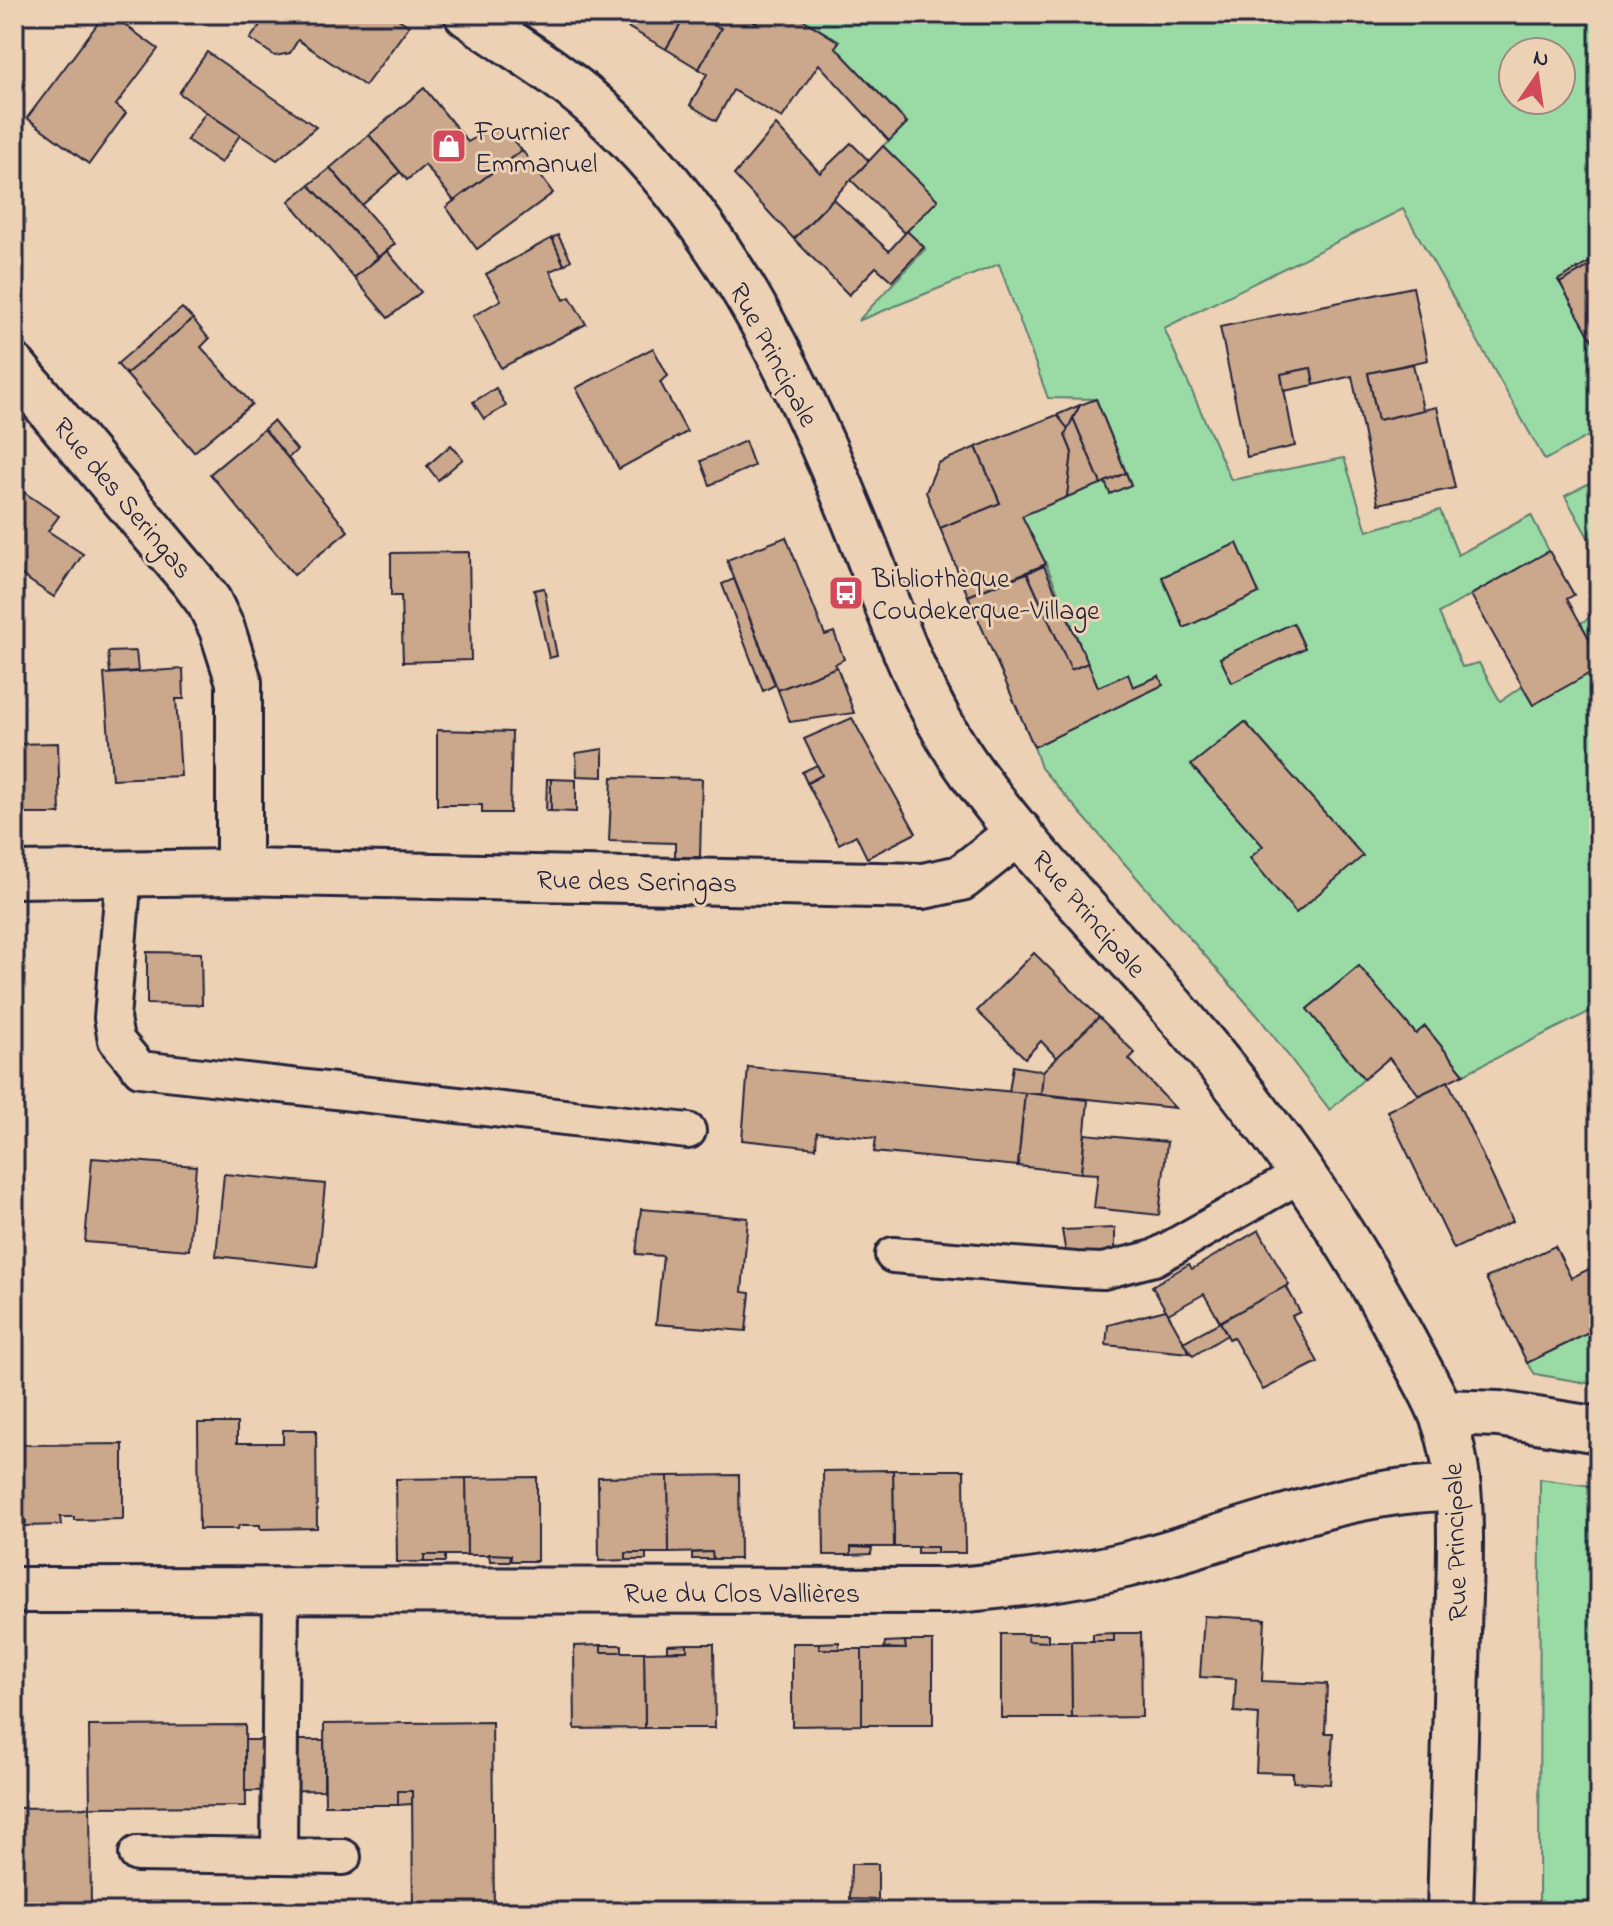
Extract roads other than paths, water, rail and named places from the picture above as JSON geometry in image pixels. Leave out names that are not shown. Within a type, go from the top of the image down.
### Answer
[{"type":"street","name":"Rue Principale","points":[[474,16],[559,77],[608,118],[687,207],[739,283],[784,360],[911,662],[936,714],[964,761],[1019,832],[1204,1043],[1302,1174],[1385,1304],[1441,1412],[1457,1488],[1458,1630],[1450,1912]]},
{"type":"street","name":"Rue des Seringas","points":[[14,367],[188,573],[209,602],[222,629],[239,682],[239,872]]},
{"type":"street","name":"Rue des Seringas","points":[[14,875],[239,872],[923,886],[961,878],[1019,832]]},
{"type":"street","points":[[1441,1412],[1499,1414],[1599,1430]]},
{"type":"street","name":"Rue du Clos Vallières","points":[[14,1590],[837,1593],[989,1588],[1069,1577],[1126,1564],[1366,1497],[1419,1488],[1457,1488]]},
{"type":"lane","points":[[124,873],[112,1018],[116,1040],[140,1069],[688,1131]]},
{"type":"lane","points":[[893,1255],[1076,1270],[1103,1271],[1130,1266],[1176,1247],[1302,1174]]},
{"type":"lane","points":[[279,1856],[281,1591]]},
{"type":"lane","points":[[137,1854],[343,1857]]},
{"type":"place","name":"Fournier Emmanuel","points":[[449,146]]},
{"type":"place","name":"Bibliothèque Coudekerque-Village","points":[[846,593]]}]
